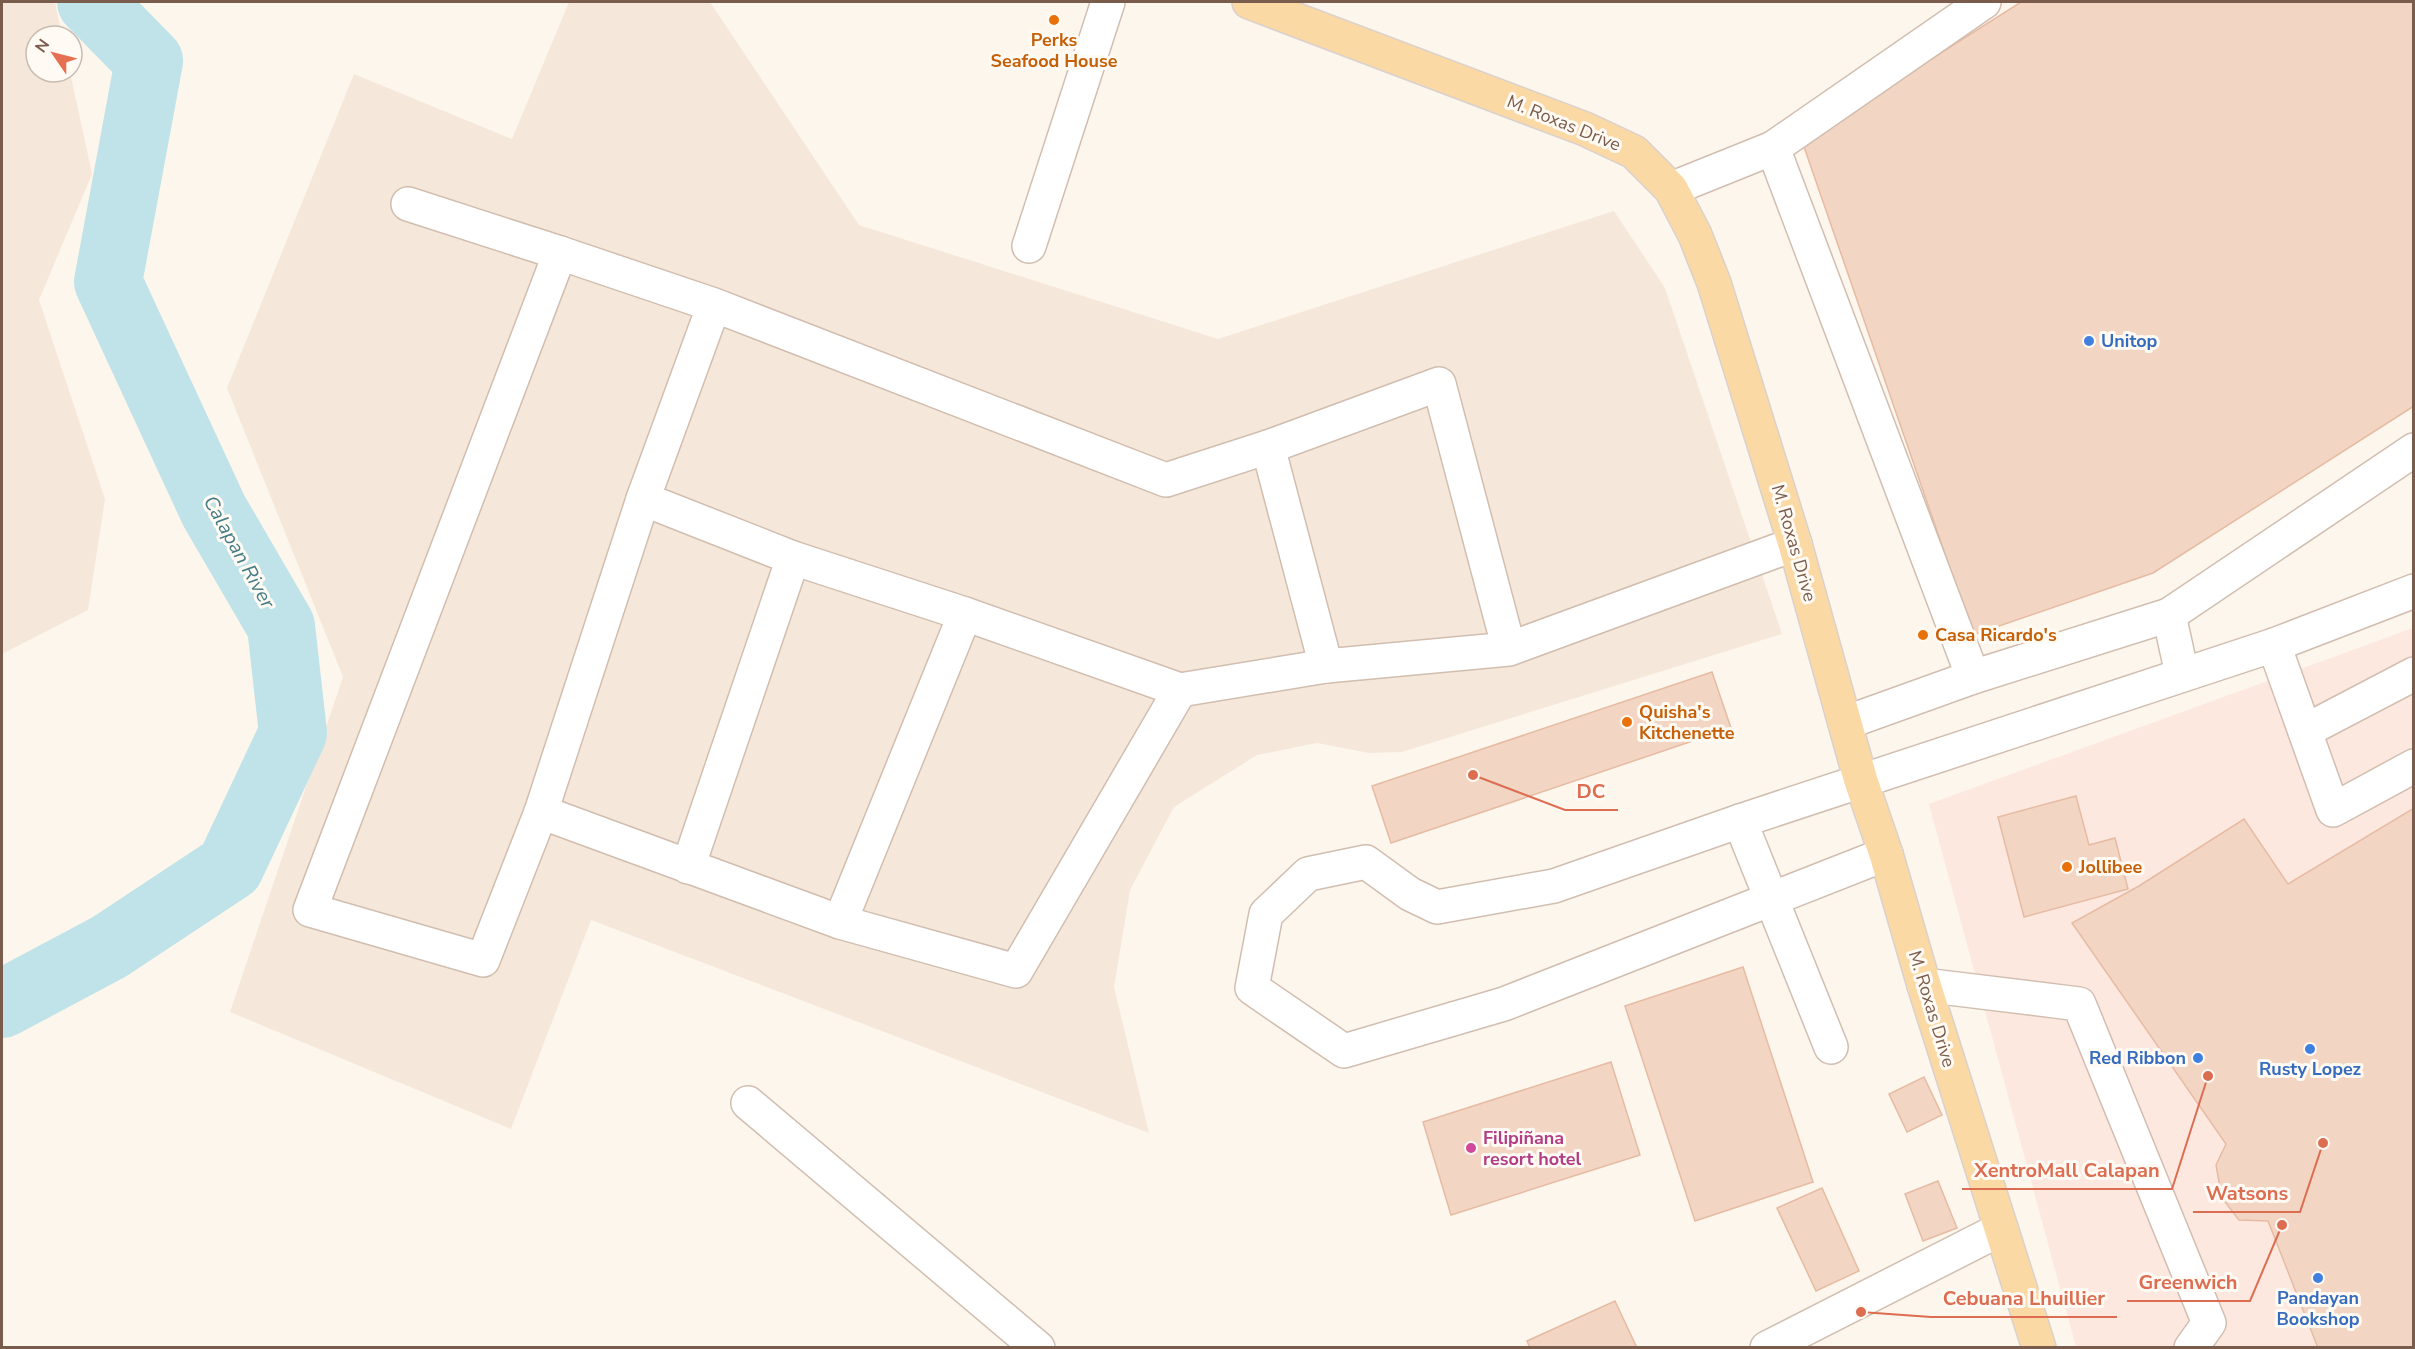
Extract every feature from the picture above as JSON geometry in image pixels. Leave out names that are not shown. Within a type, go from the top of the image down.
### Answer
[{"type":"main road","name":"M. Roxas Drive","points":[[1249,2],[1586,129],[1634,152],[1671,189],[1695,236],[1714,283],[1795,544],[1845,723],[1924,985],[2039,1347]]},
{"type":"street","points":[[1029,246],[1108,2]]},
{"type":"street","points":[[1671,189],[1773,148],[1984,2]]},
{"type":"street","points":[[1773,148],[1973,677]]},
{"type":"street","points":[[408,204],[714,305],[1166,480],[1268,447],[1439,384],[1509,649]]},
{"type":"street","points":[[560,253],[310,910],[483,960],[541,812],[643,499],[714,305]]},
{"type":"street","points":[[1268,447],[1326,666]]},
{"type":"street","points":[[1845,723],[1973,677],[2169,615],[2414,450]]},
{"type":"street","points":[[643,499],[793,558],[965,614],[1180,690],[1326,666],[1509,649],[1795,544]]},
{"type":"street","points":[[687,867],[793,558]]},
{"type":"street","points":[[1886,854],[1504,1004],[1344,1051],[1252,988],[1266,914],[1308,874],[1366,862],[1410,894],[1437,907],[1554,886],[1862,781],[2274,645],[2414,591]]},
{"type":"street","points":[[840,922],[965,614]]},
{"type":"street","points":[[2169,615],[2182,674]]},
{"type":"street","points":[[2274,645],[2333,810],[2414,766]]},
{"type":"street","points":[[2305,731],[2414,674]]},
{"type":"street","points":[[541,812],[840,922],[1016,971],[1180,690]]},
{"type":"street","points":[[1740,822],[1831,1047]]},
{"type":"street","points":[[1924,985],[2079,1004],[2209,1323],[2191,1347]]},
{"type":"street","points":[[748,1103],[1038,1347]]},
{"type":"street","points":[[1767,1347],[2001,1229]]},
{"type":"shaded area","points":[[2,2],[55,2],[60,24],[24,24],[24,84],[73,84],[92,174],[39,300],[105,499],[88,610],[2,654]]},
{"type":"shaded area","points":[[569,2],[710,2],[859,225],[1218,339],[1614,211],[1665,288],[1782,634],[1402,752],[1369,753],[1317,743],[1257,755],[1174,807],[1130,890],[1114,987],[1149,1133],[591,920],[511,1129],[230,1012],[343,677],[227,388],[354,74],[512,139]]},
{"type":"shaded area","points":[[2413,628],[2413,1347],[2076,1347],[1929,804]]},
{"type":"building","name":"Unitop","points":[[2021,2],[2414,2],[2414,406],[2153,573],[1973,635],[1802,141]]},
{"type":"building","points":[[1712,672],[1731,728],[1391,843],[1372,786]]},
{"type":"building","name":"Jollibee","points":[[2076,796],[2089,845],[2115,838],[2128,889],[2024,917],[1998,817]]},
{"type":"building","points":[[2414,808],[2414,1348],[2318,1348],[2268,1221],[2239,1220],[2222,1198],[2216,1165],[2226,1144],[2072,923],[2139,886],[2244,819],[2288,884]]},
{"type":"building","points":[[1743,967],[1813,1182],[1695,1221],[1625,1006]]},
{"type":"building","points":[[1611,1062],[1640,1155],[1451,1215],[1423,1122]]},
{"type":"building","points":[[1924,1077],[1942,1115],[1907,1132],[1889,1094]]},
{"type":"building","points":[[1938,1181],[1957,1228],[1923,1241],[1905,1194]]},
{"type":"building","points":[[1822,1188],[1859,1271],[1816,1291],[1777,1208]]},
{"type":"building","points":[[1615,1301],[1637,1348],[1530,1348],[1527,1341]]},
{"type":"waterway","name":"Calapan River","points":[[2,1004],[109,947],[230,867],[293,733],[281,626],[214,511],[108,282],[149,61],[91,2]]},
{"type":"place","name":"Perks Seafood House","points":[[1054,20]]},
{"type":"place","name":"Unitop","points":[[2089,341]]},
{"type":"place","name":"Casa Ricardo's","points":[[1923,635]]},
{"type":"place","name":"Quisha's Kitchenette","points":[[1627,722]]},
{"type":"place","name":"DC","points":[[1473,775]]},
{"type":"place","name":"Jollibee","points":[[2067,867]]},
{"type":"place","name":"Rusty Lopez","points":[[2310,1049]]},
{"type":"place","name":"Red Ribbon","points":[[2198,1058]]},
{"type":"place","name":"XentroMall Calapan","points":[[2208,1076]]},
{"type":"place","name":"Watsons","points":[[2323,1143]]},
{"type":"place","name":"Filipiñana resort hotel","points":[[1471,1148]]},
{"type":"place","name":"Greenwich","points":[[2282,1225]]},
{"type":"place","name":"Pandayan Bookshop","points":[[2318,1278]]},
{"type":"place","name":"Cebuana Lhuillier","points":[[1861,1312]]}]
